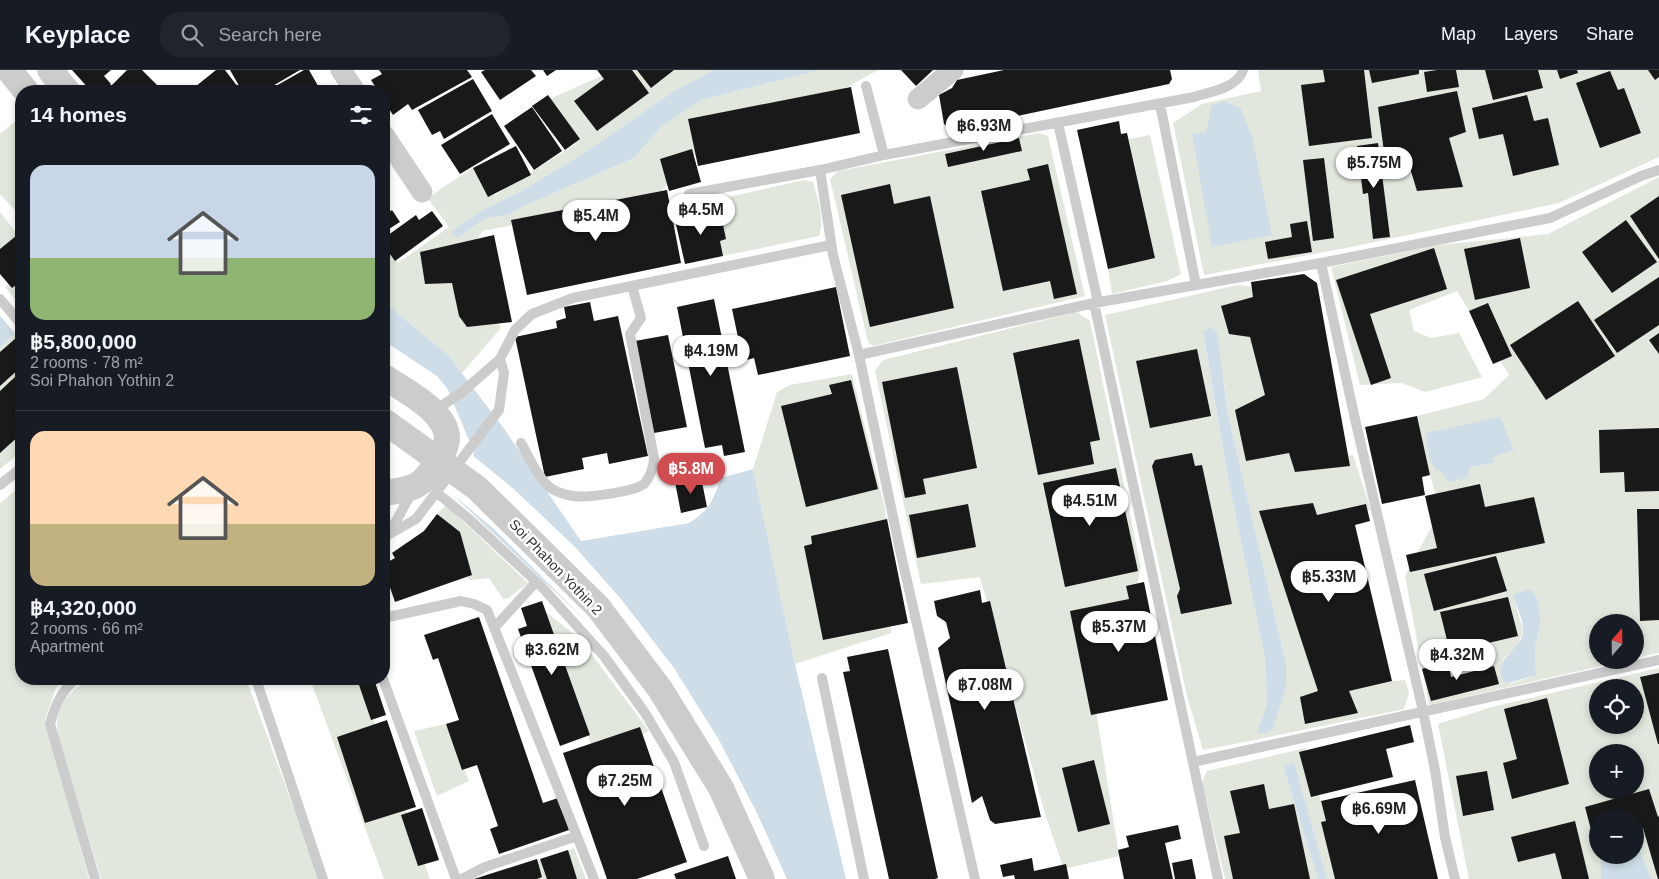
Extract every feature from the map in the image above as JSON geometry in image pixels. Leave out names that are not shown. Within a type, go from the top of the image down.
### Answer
[{"type":"street","points":[[8,70],[21,85]]},
{"type":"street","points":[[50,70],[62,85]]},
{"type":"street","points":[[341,70],[351,85]]},
{"type":"street","points":[[918,99],[953,70]]},
{"type":"street","points":[[390,144],[422,192]]},
{"type":"street","points":[[390,381],[418,399],[439,407],[446,430],[446,444],[434,466],[424,479],[425,490],[390,493]]},
{"type":"street","name":"Soi Phahon Yothin 2","points":[[390,424],[477,488],[598,607],[660,690],[721,788],[762,879]]},
{"type":"lane","points":[[689,194],[1194,97],[1231,85],[1242,74],[1243,70]]},
{"type":"lane","points":[[866,86],[884,156]]},
{"type":"lane","points":[[1160,104],[1196,285]]},
{"type":"lane","points":[[1058,123],[1218,879]]},
{"type":"lane","points":[[820,170],[831,245],[860,355],[900,550],[975,879]]},
{"type":"lane","points":[[860,355],[1096,303],[1321,263],[1550,218],[1641,176],[1659,170]]},
{"type":"lane","points":[[439,407],[461,393],[500,359],[514,330],[532,314],[573,298],[831,245]]},
{"type":"lane","points":[[1321,263],[1423,711],[1435,770],[1445,837],[1455,879]]},
{"type":"lane","points":[[521,443],[542,479],[553,490],[574,496],[612,494],[635,488],[645,483],[654,465],[654,458],[630,334],[641,318],[632,286]]},
{"type":"lane","points":[[0,299],[15,317]]},
{"type":"lane","points":[[390,532],[425,490],[464,457],[499,410],[504,373],[500,359]]},
{"type":"lane","points":[[0,485],[15,473]]},
{"type":"lane","points":[[390,535],[416,519],[425,490]]},
{"type":"lane","points":[[425,490],[469,519],[536,582],[604,656],[645,713],[674,762],[704,846]]},
{"type":"lane","points":[[494,628],[536,582]]},
{"type":"lane","points":[[390,617],[461,601],[487,610],[594,879]]},
{"type":"lane","points":[[1193,762],[1659,660]]},
{"type":"lane","points":[[822,678],[864,879]]},
{"type":"lane","points":[[68,685],[55,706],[50,724],[95,879]]},
{"type":"lane","points":[[258,685],[324,879]]},
{"type":"lane","points":[[385,685],[456,879]]},
{"type":"lane","points":[[462,879],[485,867],[578,836]]},
{"type":"shaded area","points":[[607,70],[713,70],[671,93],[587,151],[518,193],[486,208],[453,230],[458,237],[486,218],[508,215],[522,207],[634,158],[662,126],[701,100],[819,70],[878,70],[790,118],[685,160],[659,195],[483,231],[461,261],[501,328],[462,373],[448,355],[390,307],[390,252],[398,263],[449,227],[428,199],[473,168],[495,195],[576,144],[547,100],[608,73]]},
{"type":"shaded area","points":[[713,70],[819,70],[701,100],[662,126],[634,158],[522,207],[508,215],[486,218],[458,237],[452,234],[453,230],[486,208],[518,193],[587,151],[671,93]]},
{"type":"shaded area","points":[[1258,70],[1659,70],[1659,157],[1559,203],[1351,247],[1204,275],[1173,123],[1202,104],[1261,91]]},
{"type":"shaded area","points":[[1225,101],[1241,109],[1252,137],[1272,235],[1212,247],[1192,134],[1206,132],[1212,105]]},
{"type":"shaded area","points":[[15,122],[15,210],[0,194],[0,134]]},
{"type":"shaded area","points":[[1039,133],[1048,136],[1085,296],[873,346],[868,342],[830,179],[838,171]]},
{"type":"shaded area","points":[[1150,135],[1181,274],[1167,281],[1112,294],[1108,269],[1155,258],[1129,139]]},
{"type":"shaded area","points":[[1659,177],[1659,653],[1644,656],[1644,614],[1589,614],[1589,669],[1429,705],[1405,576],[1440,511],[1417,416],[1484,399],[1509,375],[1457,291],[1409,310],[1414,331],[1431,338],[1459,333],[1482,377],[1425,392],[1401,383],[1360,385],[1331,267],[1439,245],[1548,234]],"holes":[[[1513,450],[1492,457],[1493,463],[1470,467],[1448,482],[1441,471]],[[1513,595],[1541,624],[1535,646],[1536,675],[1506,684],[1503,659],[1518,645],[1523,630]]]},
{"type":"shaded area","points":[[804,180],[813,182],[817,196],[821,216],[819,236],[723,256],[711,201]]},
{"type":"shaded area","points":[[0,212],[15,231],[15,300],[5,287],[13,279],[0,263]]},
{"type":"shaded area","points":[[1237,285],[1255,287],[1298,463],[1353,455],[1371,510],[1318,522],[1356,684],[1405,680],[1409,693],[1404,709],[1203,750],[1187,696],[1105,315]],"holes":[[[1203,333],[1224,380],[1228,414],[1286,664],[1268,733],[1257,733],[1267,705],[1265,659],[1228,478]]]},
{"type":"shaded area","points":[[390,307],[448,355],[505,430],[581,541],[689,523],[702,514],[710,504],[721,478],[753,469],[795,664],[846,879],[742,879],[709,795],[587,622],[454,496],[470,470],[474,452],[447,388],[437,376],[390,345]]},
{"type":"shaded area","points":[[1077,312],[1090,321],[1141,567],[1133,603],[1091,678],[1119,856],[1064,869],[1045,814],[980,577],[921,584],[875,371],[883,360]]},
{"type":"shaded area","points":[[0,316],[15,333],[0,348]]},
{"type":"shaded area","points":[[1210,327],[1217,331],[1228,414],[1286,664],[1286,687],[1273,728],[1268,733],[1257,733],[1267,704],[1265,659],[1228,478],[1203,332]]},
{"type":"shaded area","points":[[15,333],[15,457],[0,469],[0,348]]},
{"type":"shaded area","points":[[852,374],[885,509],[891,633],[795,664],[753,469],[777,392],[790,385]]},
{"type":"shaded area","points":[[1500,417],[1514,450],[1493,457],[1493,463],[1470,467],[1467,478],[1448,482],[1441,471],[1435,469],[1429,455],[1426,433]]},
{"type":"shaded area","points":[[15,491],[15,685],[59,685],[56,688],[45,720],[89,879],[0,879],[0,503]]},
{"type":"shaded area","points":[[446,505],[528,583],[509,598],[503,599],[489,578],[469,580],[437,514]]},
{"type":"shaded area","points":[[1526,590],[1533,591],[1537,599],[1541,624],[1535,646],[1536,675],[1506,684],[1501,675],[1503,661],[1518,644],[1522,637],[1523,629],[1513,595]]},
{"type":"shaded area","points":[[546,612],[580,639],[649,731],[596,759]]},
{"type":"shaded area","points":[[1659,668],[1659,879],[1651,879],[1644,860],[1644,809],[1589,809],[1589,864],[1601,864],[1601,879],[1469,879],[1438,724],[1492,707],[1589,684],[1589,734],[1644,734],[1644,679],[1612,679]]},
{"type":"shaded area","points":[[248,685],[320,879],[101,879],[59,741],[57,726],[57,720],[63,704],[79,686]]},
{"type":"shaded area","points":[[312,685],[361,685],[430,879],[384,879]]},
{"type":"shaded area","points":[[446,724],[469,781],[437,796],[414,731]]},
{"type":"shaded area","points":[[1306,748],[1342,879],[1327,879],[1294,764],[1283,766],[1318,879],[1225,879],[1202,782],[1207,771]]},
{"type":"shaded area","points":[[1294,763],[1327,879],[1318,879],[1283,766]]},
{"type":"shaded area","points":[[574,848],[586,879],[486,879]]},
{"type":"shaded area","points":[[1644,860],[1651,879],[1601,879],[1601,864],[1644,864]]},
{"type":"pier","points":[[471,454],[516,491],[575,547],[621,599],[674,668],[719,740],[757,813],[787,879],[742,879],[723,839],[707,797],[587,622],[494,529],[452,494],[468,469]]},
{"type":"building","points":[[72,70],[111,70],[104,76],[111,84],[110,85],[86,85]]},
{"type":"building","points":[[127,70],[142,70],[157,85],[112,85]]},
{"type":"building","points":[[216,70],[225,70],[236,85],[197,85]]},
{"type":"building","points":[[230,70],[300,70],[274,85],[239,85]]},
{"type":"building","points":[[304,70],[309,70],[318,85],[278,85]]},
{"type":"building","points":[[379,70],[467,70],[472,77],[412,110],[408,104],[393,115],[390,110],[390,85],[374,85],[371,80],[382,74]]},
{"type":"building","points":[[485,70],[531,70],[536,76],[500,100],[481,72]]},
{"type":"building","points":[[543,70],[556,70],[547,76]]},
{"type":"building","points":[[597,70],[632,70],[649,93],[597,131],[574,101],[604,79]]},
{"type":"building","points":[[637,70],[674,70],[651,88]]},
{"type":"building","points":[[901,70],[933,70],[916,86]]},
{"type":"building","points":[[1004,70],[1170,70],[1172,79],[1169,84],[951,130],[944,124],[939,95],[952,88],[957,80]]},
{"type":"building","points":[[1323,70],[1364,70],[1372,138],[1309,146],[1301,85],[1325,82]]},
{"type":"building","points":[[1369,70],[1419,70],[1419,74],[1372,83]]},
{"type":"building","points":[[1456,70],[1459,87],[1427,92],[1424,72]]},
{"type":"building","points":[[1485,70],[1538,70],[1543,88],[1493,100]]},
{"type":"building","points":[[1557,70],[1577,70],[1578,73],[1560,79]]},
{"type":"building","points":[[1648,70],[1659,70],[1659,77],[1655,80]]},
{"type":"building","points":[[1610,71],[1618,90],[1624,88],[1641,133],[1600,148],[1576,83]]},
{"type":"building","points":[[473,79],[492,111],[444,139],[440,131],[432,135],[418,110]]},
{"type":"building","points":[[851,87],[860,133],[698,166],[688,119]]},
{"type":"building","points":[[1457,91],[1466,132],[1449,138],[1463,187],[1417,191],[1406,155],[1385,159],[1378,107]]},
{"type":"building","points":[[548,95],[580,139],[565,150],[532,106]]},
{"type":"building","points":[[1527,95],[1534,121],[1548,118],[1559,165],[1513,176],[1503,134],[1479,139],[1472,108]]},
{"type":"building","points":[[532,107],[562,151],[534,170],[504,126]]},
{"type":"building","points":[[492,114],[510,144],[460,174],[441,145]]},
{"type":"building","points":[[1119,121],[1121,134],[1127,133],[1155,258],[1108,269],[1077,130]]},
{"type":"building","points":[[1019,138],[1022,151],[948,167],[945,154]]},
{"type":"building","points":[[1378,143],[1390,237],[1373,239],[1368,193],[1363,194],[1357,146]]},
{"type":"building","points":[[516,146],[531,175],[488,197],[473,168]]},
{"type":"building","points":[[692,149],[701,182],[669,191],[660,159]]},
{"type":"building","points":[[1324,158],[1334,238],[1313,241],[1303,160]]},
{"type":"building","points":[[1048,164],[1077,294],[1054,299],[1050,281],[1003,291],[981,191],[1030,180],[1027,169]]},
{"type":"building","points":[[890,184],[894,204],[930,196],[954,308],[870,327],[841,195]]},
{"type":"building","points":[[667,190],[681,263],[527,295],[511,220]]},
{"type":"building","points":[[1659,196],[1659,259],[1630,216]]},
{"type":"building","points":[[713,207],[716,221],[722,220],[726,239],[720,241],[723,256],[685,264],[675,220],[685,219],[683,213]]},
{"type":"building","points":[[392,210],[400,222],[390,228],[390,211]]},
{"type":"building","points":[[432,211],[443,226],[395,261],[390,254],[390,234],[416,215],[419,220]]},
{"type":"building","points":[[1626,220],[1657,262],[1612,293],[1582,252]]},
{"type":"building","points":[[1307,221],[1312,252],[1268,259],[1265,242],[1292,237],[1290,224]]},
{"type":"building","points":[[494,235],[512,322],[467,327],[459,316],[452,283],[425,284],[420,252]]},
{"type":"building","points":[[15,237],[15,286],[12,288],[0,274],[0,249]]},
{"type":"building","points":[[1520,238],[1530,288],[1475,300],[1464,249]]},
{"type":"building","points":[[1434,248],[1447,289],[1370,314],[1391,378],[1371,385],[1336,280]]},
{"type":"building","points":[[1304,274],[1317,283],[1350,466],[1295,472],[1289,453],[1246,461],[1235,410],[1265,395],[1250,337],[1229,334],[1221,306],[1253,297],[1251,282]]},
{"type":"building","points":[[1659,277],[1659,325],[1617,353],[1594,320]]},
{"type":"building","points":[[836,287],[850,356],[758,375],[754,358],[743,361],[732,309]]},
{"type":"building","points":[[714,299],[745,452],[724,456],[722,445],[705,448],[677,307]]},
{"type":"building","points":[[1578,301],[1615,356],[1546,400],[1510,345]]},
{"type":"building","points":[[590,302],[594,321],[618,316],[648,456],[609,464],[607,453],[582,458],[584,469],[545,477],[515,337],[557,328],[556,321],[566,318],[564,307]]},
{"type":"building","points":[[1488,303],[1512,356],[1493,364],[1469,311]]},
{"type":"building","points":[[1659,333],[1659,354],[1649,340]]},
{"type":"building","points":[[668,335],[687,427],[654,433],[635,341]]},
{"type":"building","points":[[15,339],[15,372],[0,386],[0,352]]},
{"type":"building","points":[[1079,339],[1100,440],[1090,442],[1094,464],[1038,475],[1013,353]]},
{"type":"building","points":[[1197,349],[1211,416],[1150,428],[1136,361]]},
{"type":"building","points":[[957,367],[977,468],[923,479],[926,494],[905,498],[882,382]]},
{"type":"building","points":[[15,377],[15,439],[0,453],[0,391]]},
{"type":"building","points":[[851,380],[878,489],[806,507],[781,406],[832,394],[829,385]]},
{"type":"building","points":[[1417,416],[1430,475],[1422,477],[1425,495],[1382,504],[1365,427]]},
{"type":"building","points":[[1659,428],[1659,491],[1625,492],[1624,472],[1600,473],[1599,430]]},
{"type":"building","points":[[1192,453],[1195,466],[1202,465],[1232,604],[1181,614],[1177,596],[1180,589],[1152,466],[1155,460]]},
{"type":"building","points":[[1116,468],[1138,571],[1065,587],[1043,483]]},
{"type":"building","points":[[701,477],[707,507],[681,513],[675,482]]},
{"type":"building","points":[[1480,484],[1485,507],[1534,497],[1545,543],[1410,572],[1406,555],[1437,548],[1425,496]]},
{"type":"building","points":[[1313,503],[1317,515],[1366,504],[1370,521],[1355,525],[1392,681],[1349,691],[1358,713],[1305,724],[1300,697],[1318,691],[1259,511]]},
{"type":"building","points":[[968,504],[976,547],[917,558],[909,515]]},
{"type":"building","points":[[1637,509],[1659,509],[1659,620],[1644,621],[1644,614],[1640,614]]},
{"type":"building","points":[[437,514],[460,532],[472,575],[395,602],[390,587],[390,561],[395,558],[392,553],[424,531]]},
{"type":"building","points":[[887,519],[908,623],[823,640],[804,546],[812,544],[811,536]]},
{"type":"building","points":[[1496,556],[1507,591],[1434,611],[1424,574]]},
{"type":"building","points":[[1144,582],[1168,700],[1091,715],[1070,611],[1129,599],[1126,586]]},
{"type":"building","points":[[980,590],[982,603],[990,601],[1041,817],[995,824],[990,820],[982,796],[972,803],[938,648],[950,638],[946,622],[937,616],[934,601]]},
{"type":"building","points":[[1508,597],[1518,636],[1450,652],[1440,612]]},
{"type":"building","points":[[542,601],[590,735],[560,746],[518,629],[527,626],[521,608]]},
{"type":"building","points":[[479,617],[543,803],[558,798],[569,830],[499,854],[490,829],[498,826],[477,765],[462,770],[446,724],[459,720],[438,658],[433,660],[424,635]]},
{"type":"building","points":[[888,649],[938,878],[935,879],[889,879],[843,672],[850,671],[847,657]]},
{"type":"building","points":[[1448,662],[1451,677],[1494,666],[1499,684],[1431,701],[1422,669]]},
{"type":"building","points":[[1659,673],[1659,744],[1644,692],[1644,679],[1641,679],[1640,677]]},
{"type":"building","points":[[359,685],[376,685],[386,715],[371,720]]},
{"type":"building","points":[[1547,698],[1569,784],[1512,799],[1503,763],[1517,759],[1504,709]]},
{"type":"building","points":[[387,720],[416,807],[365,823],[337,737]]},
{"type":"building","points":[[1410,725],[1414,742],[1386,749],[1393,777],[1311,797],[1299,752]]},
{"type":"building","points":[[640,727],[687,862],[637,879],[607,879],[563,753]]},
{"type":"building","points":[[1094,760],[1110,824],[1078,832],[1062,768]]},
{"type":"building","points":[[1487,771],[1494,810],[1463,816],[1456,776]]},
{"type":"building","points":[[1415,780],[1438,879],[1335,879],[1321,822],[1326,821],[1321,801]]},
{"type":"building","points":[[1264,784],[1269,809],[1294,804],[1310,879],[1233,879],[1224,836],[1240,833],[1230,791]]},
{"type":"building","points":[[1649,789],[1659,816],[1659,879],[1644,831],[1644,809],[1589,809],[1589,822],[1585,807],[1613,799],[1644,799],[1644,790]]},
{"type":"building","points":[[422,808],[439,860],[418,866],[401,815]]},
{"type":"building","points":[[1575,821],[1589,879],[1562,879],[1555,853],[1518,862],[1511,837]]},
{"type":"building","points":[[1178,825],[1181,839],[1165,843],[1173,879],[1124,879],[1118,850],[1129,847],[1126,836]]},
{"type":"building","points":[[568,850],[577,879],[547,879],[540,859]]},
{"type":"building","points":[[728,856],[736,879],[676,879],[674,874]]},
{"type":"building","points":[[1032,858],[1034,871],[1066,864],[1069,879],[1015,879],[1014,875],[1003,877],[1000,865]]},
{"type":"building","points":[[537,859],[542,877],[537,879],[474,879]]},
{"type":"building","points":[[1192,859],[1196,879],[1175,879],[1172,863]]}]
